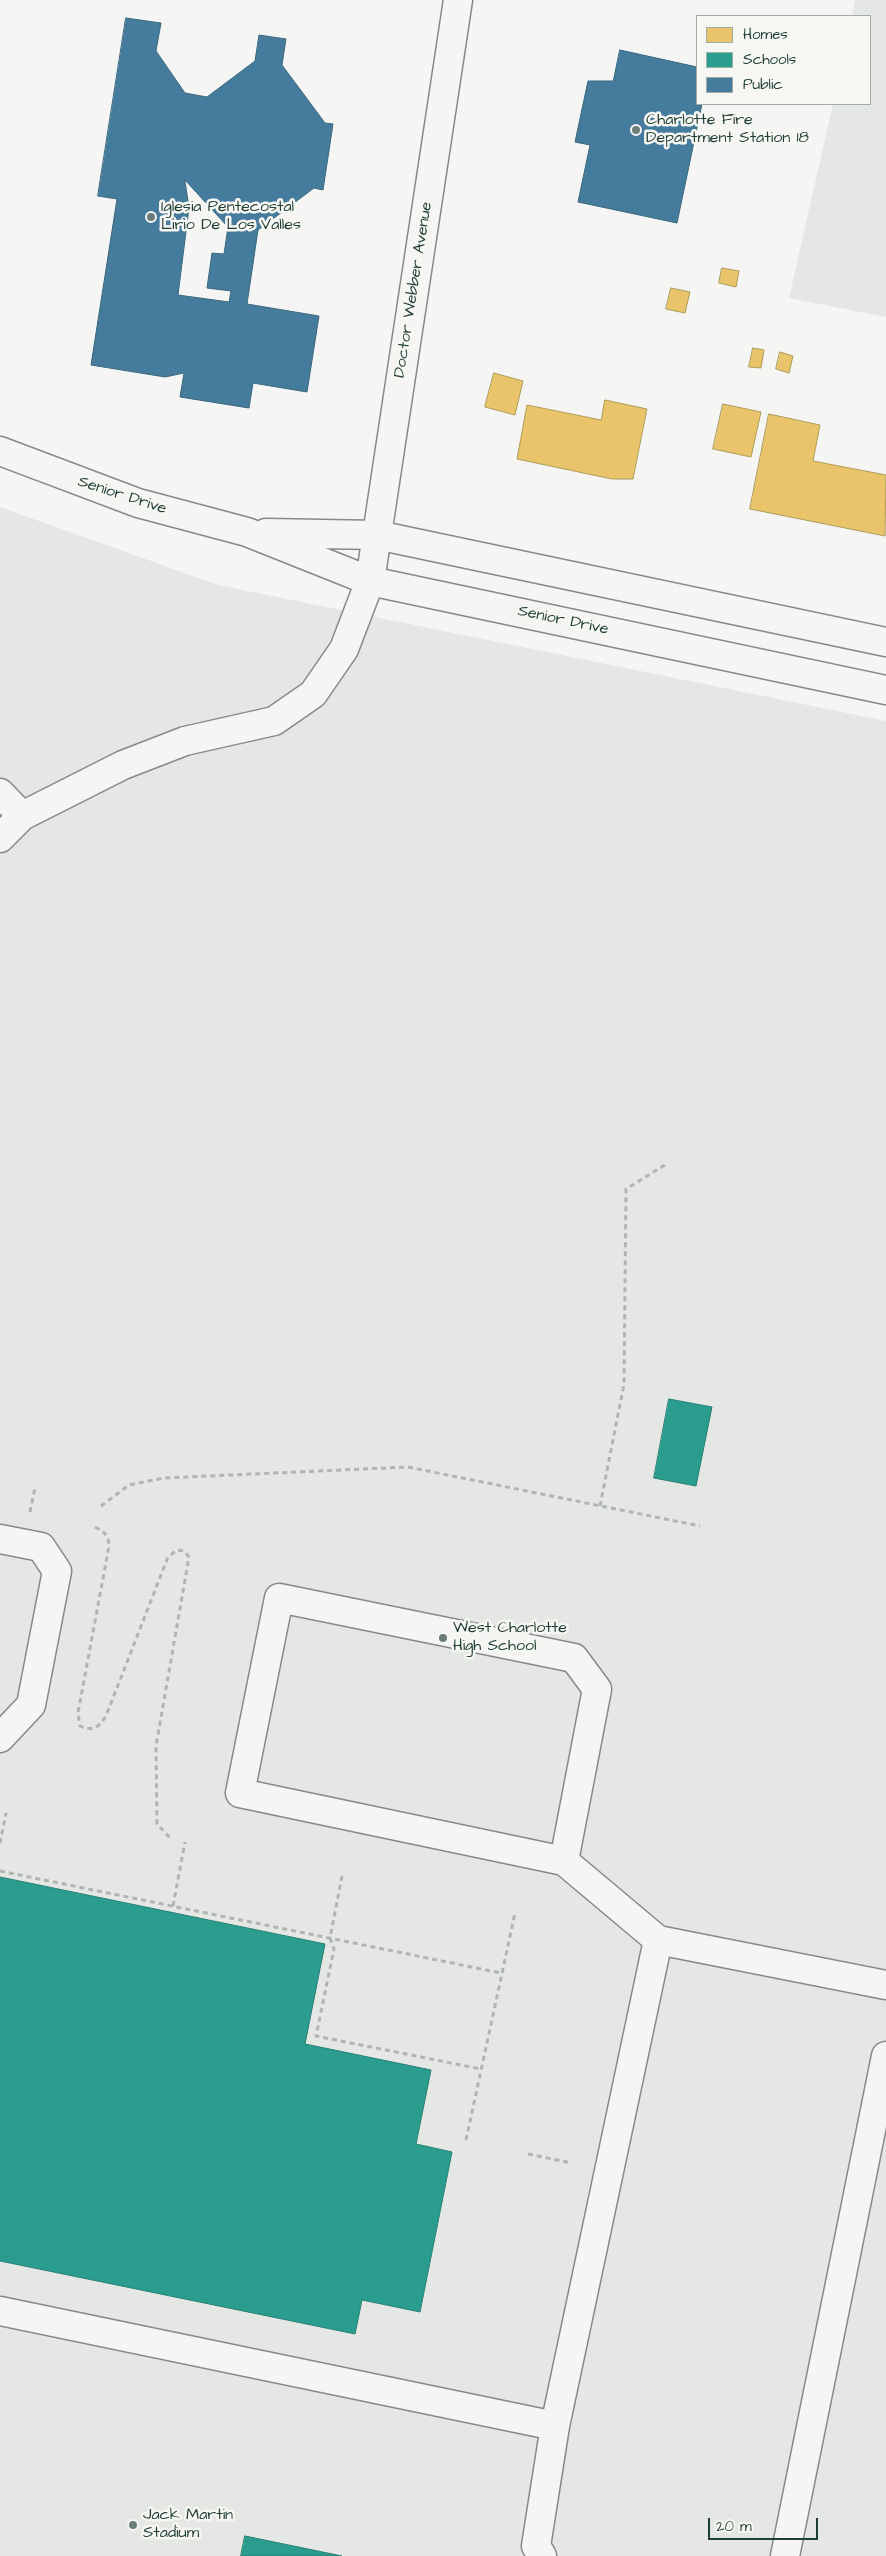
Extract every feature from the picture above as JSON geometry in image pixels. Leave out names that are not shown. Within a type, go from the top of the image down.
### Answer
[{"type":"street","name":"Doctor Webber Avenue","points":[[0,838],[22,816],[123,765],[185,741],[274,721],[313,694],[344,649],[370,581],[458,0]]},
{"type":"street","name":"Senior Drive","points":[[0,452],[138,503],[247,532],[370,581],[886,690]]},
{"type":"street","name":"Senior Drive","points":[[247,532],[377,535],[886,642]]},
{"type":"street","points":[[0,793],[22,816]]},
{"type":"street","points":[[0,1539],[41,1547],[57,1571],[31,1705],[0,1738]]},
{"type":"street","points":[[564,1861],[596,1689],[574,1658],[279,1598],[240,1793],[564,1861],[658,1940],[886,1985]]},
{"type":"street","points":[[542,2556],[536,2546],[556,2426],[658,1940]]},
{"type":"street","points":[[785,2556],[886,2056]]},
{"type":"street","points":[[0,2311],[556,2426]]},
{"type":"path","points":[[600,1506],[624,1384],[626,1189],[668,1163]]},
{"type":"path","points":[[101,1506],[129,1485],[164,1478],[408,1467],[700,1526]]},
{"type":"path","points":[[95,1527],[109,1538],[109,1546],[78,1713],[80,1726],[86,1729],[94,1729],[101,1725],[106,1716],[168,1557],[177,1550],[184,1551],[189,1557],[156,1746],[157,1824],[172,1840]]},
{"type":"path","points":[[0,1843],[6,1813]]},
{"type":"path","points":[[173,1906],[186,1842]]},
{"type":"path","points":[[0,1871],[502,1973]]},
{"type":"path","points":[[342,1876],[330,1938],[334,1949],[316,2036],[481,2069]]},
{"type":"path","points":[[466,2140],[515,1913]]},
{"type":"path","points":[[528,2154],[572,2163]]},
{"type":"shaded area","points":[[855,0],[886,0],[886,317],[789,298],[833,105],[871,105],[871,15],[852,15]]},
{"type":"shaded area","name":"West Charlotte High School","points":[[0,507],[218,585],[886,721],[886,2556],[0,2556]]},
{"type":"shaded area","points":[[733,764],[792,771],[832,779],[869,793],[886,803],[886,1137],[709,1144],[684,1121],[666,770]]},
{"type":"shaded area","points":[[374,789],[458,796],[574,829],[592,1163],[591,1390],[552,1430],[314,1420],[0,1383],[0,1052],[16,1013],[104,901],[191,840],[286,807]]},
{"type":"shaded area","points":[[697,1192],[755,1204],[732,1334],[671,1322]]},
{"type":"shaded area","name":"Jack Martin Stadium","points":[[0,2439],[272,2493],[259,2556],[0,2556]]},
{"type":"building: Homes","points":[[722,268],[739,271],[736,287],[719,283]]},
{"type":"building: Homes","points":[[671,288],[690,292],[685,313],[666,309]]},
{"type":"building: Homes","points":[[753,348],[764,350],[761,368],[749,367]]},
{"type":"building: Homes","points":[[780,352],[793,356],[789,373],[776,369]]},
{"type":"building: Homes","points":[[494,373],[523,381],[515,415],[485,407]]},
{"type":"building: Homes","points":[[605,400],[647,409],[633,479],[612,479],[517,459],[527,405],[601,420]]},
{"type":"building: Homes","points":[[723,404],[761,412],[751,457],[713,449]]},
{"type":"building: Homes","points":[[769,414],[820,425],[813,461],[886,475],[885,536],[750,509]]},
{"type":"building: Schools","points":[[669,1399],[712,1407],[696,1486],[654,1478]]},
{"type":"building: Schools","points":[[0,1877],[325,1944],[305,2044],[431,2070],[416,2144],[452,2152],[420,2312],[362,2300],[355,2334],[0,2261]]},
{"type":"building: Schools","points":[[245,2536],[342,2556],[241,2556]]},
{"type":"building: Public","name":"Iglesia Pentecostal Lirio De Los Valles","points":[[126,18],[161,23],[156,51],[185,93],[207,97],[255,61],[259,35],[286,39],[282,65],[325,123],[333,124],[323,190],[314,188],[258,230],[247,304],[319,316],[307,392],[253,383],[249,408],[180,397],[184,373],[165,377],[91,365],[117,199],[98,196]],"holes":[[[185,180],[228,227],[224,254],[212,253],[207,288],[231,291],[229,302],[178,295],[189,208]]]},
{"type":"building: Public","points":[[620,50],[696,67],[696,105],[702,105],[677,223],[578,202],[590,145],[575,142],[588,81],[613,81]]},
{"type":"place","name":"Charlotte Fire Department Station 18","points":[[636,130]]},
{"type":"place","name":"Iglesia Pentecostal Lirio De Los Valles","points":[[151,217]]},
{"type":"place","name":"West Charlotte High School","points":[[443,1638]]},
{"type":"place","name":"Jack Martin Stadium","points":[[133,2525]]}]
